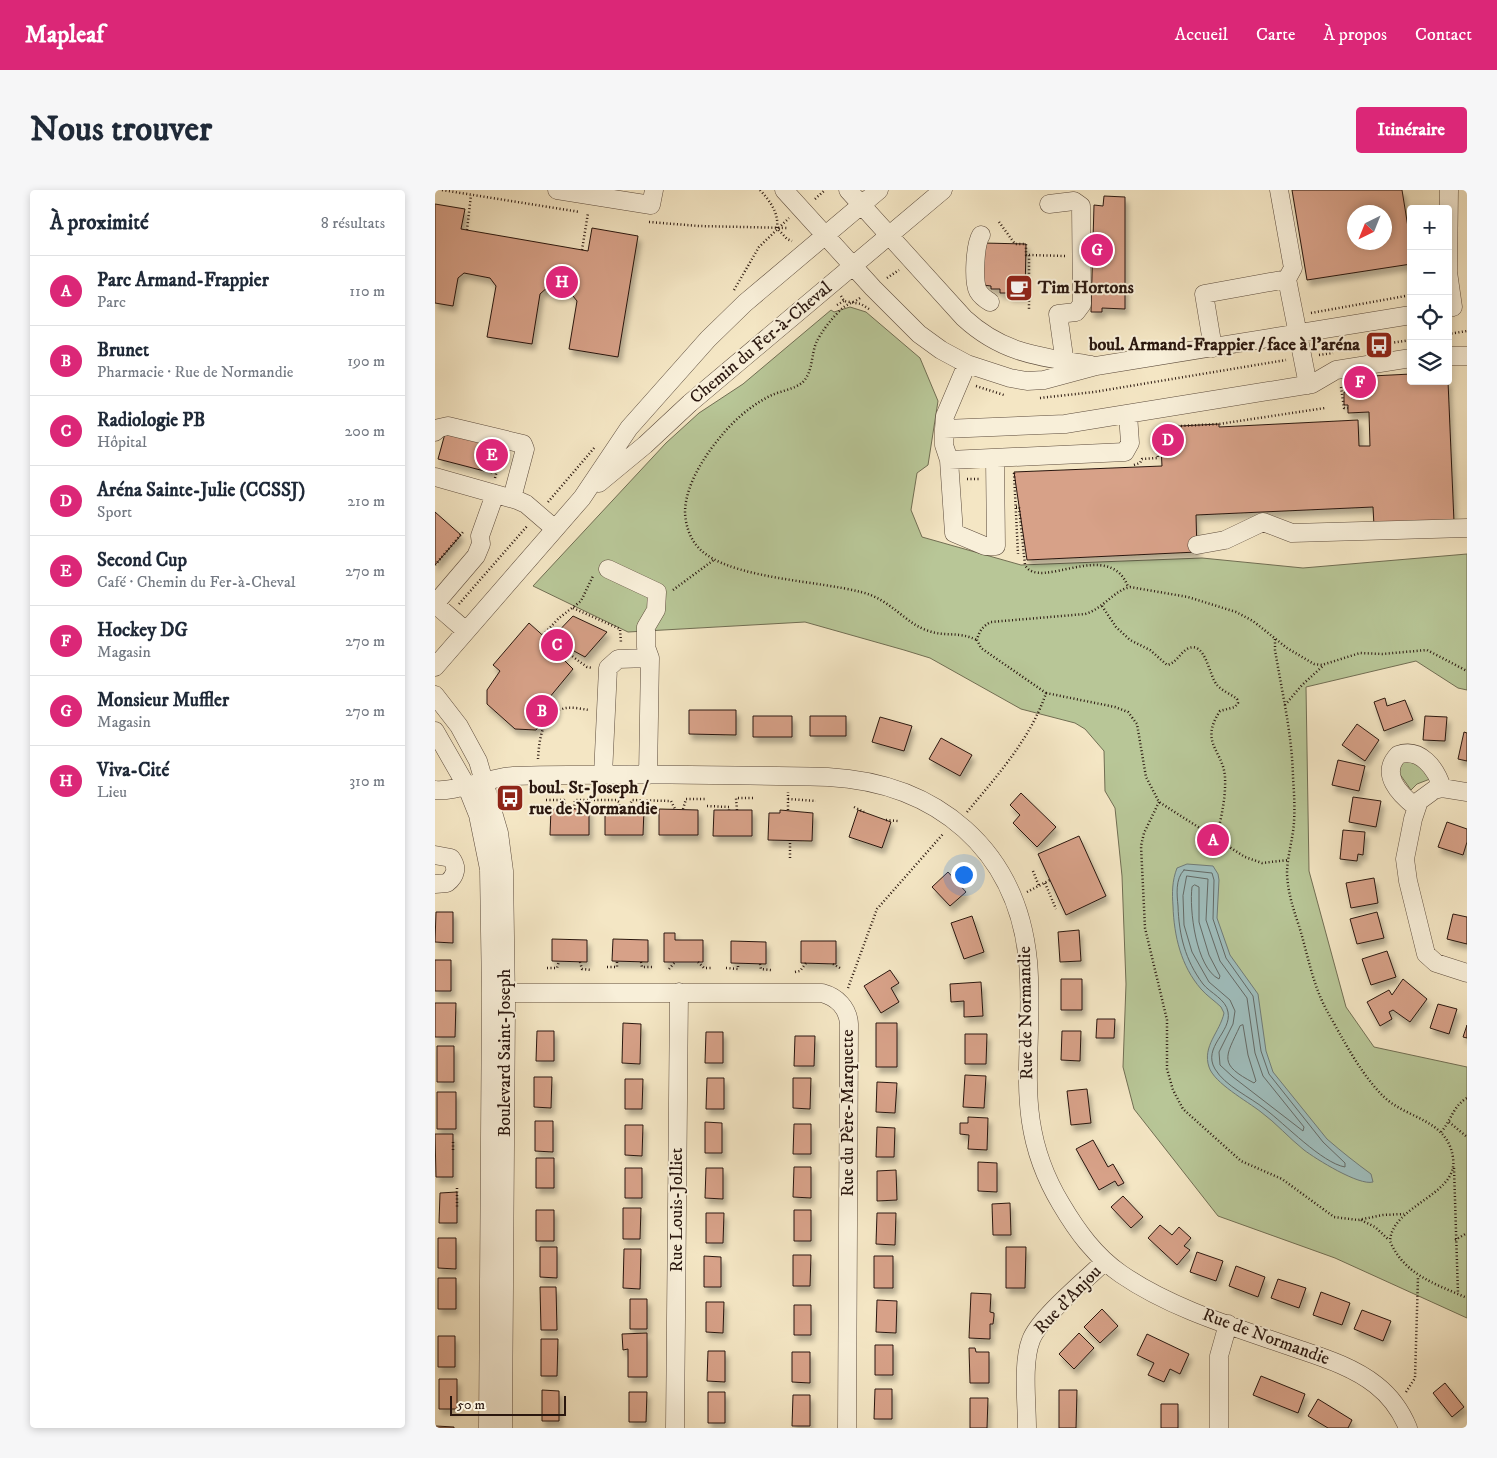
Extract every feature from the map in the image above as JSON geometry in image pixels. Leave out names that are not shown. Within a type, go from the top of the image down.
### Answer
[{"type":"street","points":[[557,190],[651,205],[654,190]]},
{"type":"street","points":[[784,190],[853,266],[919,334],[941,350],[967,364],[1027,381],[1044,380],[1066,368]]},
{"type":"street","points":[[848,190],[964,318],[984,334],[1013,351],[1066,368],[1096,366],[1213,348],[1407,315]]},
{"type":"street","name":"Chemin du Fer-à-Cheval","points":[[435,667],[582,498],[629,428],[703,345],[745,303],[879,190]]},
{"type":"street","name":"Chemin du Fer-à-Cheval","points":[[582,498],[645,445],[690,403],[943,190]]},
{"type":"street","points":[[1279,190],[1293,268],[1287,279],[1308,385]]},
{"type":"street","points":[[1449,190],[1448,272],[1456,307]]},
{"type":"street","points":[[1049,204],[1074,201],[1079,203],[1081,307],[1076,312],[1059,314],[1066,368]]},
{"type":"street","points":[[981,235],[977,243],[975,284],[981,295],[990,302]]},
{"type":"street","points":[[1213,348],[1204,294],[1287,279]]},
{"type":"street","points":[[1452,356],[1467,356]]},
{"type":"street","points":[[944,429],[1053,425],[1128,414],[1308,385],[1336,370],[1407,359]]},
{"type":"street","points":[[967,364],[945,416],[944,445],[949,460],[954,533],[989,547],[996,546],[995,460]]},
{"type":"street","points":[[949,460],[995,460],[1125,452],[1130,443],[1128,414]]},
{"type":"street","points":[[435,432],[439,428],[448,426],[523,444],[525,450],[512,498]]},
{"type":"street","points":[[435,477],[494,490],[526,504],[555,529]]},
{"type":"street","points":[[466,631],[435,604],[476,556],[481,544],[480,536],[494,490]]},
{"type":"street","points":[[1197,545],[1225,540],[1263,522],[1292,533],[1467,528]]},
{"type":"street","points":[[602,570],[657,592],[656,610],[646,627],[649,658],[648,775]]},
{"type":"street","points":[[603,775],[608,668],[614,661],[621,658],[649,658]]},
{"type":"street","name":"Boulevard Saint-Joseph","points":[[435,696],[450,714],[467,740],[484,780],[499,833],[504,870],[498,992],[488,1428]]},
{"type":"street","name":"Boulevard Saint-Joseph","points":[[435,731],[466,785],[478,815],[486,844],[489,869],[498,992],[503,1428]]},
{"type":"street","points":[[1416,807],[1393,781],[1390,774],[1390,767],[1398,755],[1413,752],[1420,755],[1437,775],[1442,788]]},
{"type":"street","name":"Rue de Normandie","points":[[435,790],[446,790],[484,780],[536,776],[829,777],[864,780],[895,788],[943,810],[969,832],[997,868],[1013,898],[1023,930],[1028,962],[1027,1106],[1033,1140],[1045,1174],[1061,1204],[1086,1240],[1105,1261],[1123,1275],[1164,1298],[1228,1324],[1332,1361],[1360,1374],[1377,1385],[1389,1397],[1408,1428]]},
{"type":"street","points":[[1467,792],[1442,788],[1425,795],[1416,807],[1406,846],[1405,869],[1426,954],[1436,964],[1467,973]]},
{"type":"street","points":[[435,855],[451,858],[456,868],[455,874],[447,883],[435,884]]},
{"type":"street","name":"Rue du Père-Marquette","points":[[498,992],[822,993],[835,998],[847,1013],[849,1034],[847,1428]]},
{"type":"street","name":"Rue Louis-Jolliet","points":[[675,1428],[679,992]]},
{"type":"street","name":"Rue d'Anjou","points":[[1027,1428],[1028,1357],[1031,1338],[1044,1321],[1105,1261]]},
{"type":"street","points":[[1219,1428],[1219,1356],[1228,1324]]},
{"type":"path","points":[[478,196],[479,190]]},
{"type":"path","points":[[760,190],[773,207],[778,221],[777,228]]},
{"type":"path","points":[[820,194],[825,190]]},
{"type":"path","points":[[467,230],[471,194]]},
{"type":"path","points":[[582,250],[588,213]]},
{"type":"path","points":[[777,228],[789,218],[793,219]]},
{"type":"path","points":[[999,222],[1015,244],[1026,244],[1026,255],[1081,256]]},
{"type":"path","points":[[768,228],[787,228]]},
{"type":"path","points":[[777,228],[787,239],[792,241]]},
{"type":"path","points":[[1029,255],[1029,311]]},
{"type":"path","points":[[885,280],[898,270]]},
{"type":"path","points":[[1019,296],[1028,294]]},
{"type":"path","points":[[1306,314],[1407,296]]},
{"type":"path","name":"Chemin du Fer-à-Cheval","points":[[844,307],[859,299]]},
{"type":"path","points":[[855,302],[844,301],[844,307],[817,341],[811,369],[804,381],[762,401],[741,416],[720,438],[701,466],[686,500],[686,526],[697,545],[715,559],[777,577],[862,592],[891,605],[928,631],[959,633],[977,640],[987,652],[1046,693],[1124,709],[1132,716],[1139,729],[1146,776],[1159,802],[1216,839],[1254,860],[1262,862],[1288,860]]},
{"type":"path","name":"Chemin du Fer-à-Cheval","points":[[837,305],[844,301]]},
{"type":"path","points":[[1452,333],[1467,331]]},
{"type":"path","points":[[1035,398],[1094,392],[1290,360]]},
{"type":"path","points":[[975,386],[1009,395]]},
{"type":"path","points":[[1149,427],[1228,425],[1325,408]]},
{"type":"path","points":[[1128,465],[1138,465],[1142,459],[1158,458],[1159,444],[1156,426]]},
{"type":"path","points":[[494,490],[498,458],[501,450]]},
{"type":"path","points":[[1014,470],[1018,554]]},
{"type":"path","points":[[958,480],[987,478]]},
{"type":"path","points":[[1016,507],[1019,507],[1025,565],[1029,571],[1037,573],[1073,566],[1105,566],[1122,576],[1128,587]]},
{"type":"path","points":[[457,606],[530,522]]},
{"type":"path","points":[[435,565],[465,530]]},
{"type":"path","points":[[669,593],[715,559]]},
{"type":"path","points":[[543,635],[559,618],[581,601],[602,570]]},
{"type":"path","points":[[977,640],[979,631],[991,622],[1080,615],[1102,606],[1128,587],[1156,590],[1223,607],[1253,621],[1275,639],[1314,664],[1325,664],[1361,652],[1382,654],[1427,650],[1467,671]]},
{"type":"path","points":[[1102,606],[1116,627],[1130,640],[1150,650],[1167,665],[1174,662],[1188,648],[1195,648],[1201,651],[1205,656],[1209,672],[1218,686],[1237,699],[1238,703],[1235,707],[1220,711],[1213,726],[1213,746],[1225,775],[1223,806],[1216,839]]},
{"type":"path","points":[[573,608],[620,629],[621,658]]},
{"type":"path","points":[[1275,639],[1275,650],[1291,747],[1294,806],[1287,873],[1292,906],[1311,975],[1321,1000],[1360,1065],[1382,1095],[1397,1107],[1423,1119],[1441,1132],[1449,1146],[1454,1164],[1458,1294]]},
{"type":"path","points":[[561,648],[587,667]]},
{"type":"path","points":[[1285,705],[1302,685],[1325,664]]},
{"type":"path","points":[[967,813],[999,774],[1025,736],[1035,719],[1046,693]]},
{"type":"path","points":[[536,776],[539,738],[546,720],[562,708],[581,709]]},
{"type":"path","points":[[737,810],[736,798],[755,798]]},
{"type":"path","points":[[683,810],[686,799],[707,799]]},
{"type":"path","points":[[546,800],[564,800],[566,809]]},
{"type":"path","points":[[574,809],[575,800],[616,800],[619,802],[621,809]]},
{"type":"path","points":[[628,809],[632,800],[671,801],[675,809]]},
{"type":"path","points":[[788,800],[816,800]]},
{"type":"path","points":[[1159,802],[1142,840],[1141,864],[1145,928],[1167,1020],[1167,1069],[1173,1090],[1187,1114],[1241,1161],[1282,1179],[1334,1217],[1360,1220],[1395,1213],[1405,1214]]},
{"type":"path","points":[[707,806],[729,807],[729,810]]},
{"type":"path","points":[[854,807],[864,812]]},
{"type":"path","points":[[886,820],[898,822]]},
{"type":"path","points":[[846,993],[877,909],[949,827]]},
{"type":"path","points":[[790,841],[790,858]]},
{"type":"path","points":[[1033,871],[1039,886]]},
{"type":"path","points":[[1013,898],[1051,880]]},
{"type":"path","points":[[1045,883],[1056,909]]},
{"type":"path","points":[[547,968],[557,968],[559,962]]},
{"type":"path","points":[[580,962],[582,969],[591,970]]},
{"type":"path","points":[[607,967],[617,967],[617,962]]},
{"type":"path","points":[[641,962],[642,966],[651,967]]},
{"type":"path","points":[[669,969],[675,962]]},
{"type":"path","points":[[698,962],[704,968],[711,968]]},
{"type":"path","points":[[795,972],[800,971],[806,963]]},
{"type":"path","points":[[726,968],[738,969],[738,964]]},
{"type":"path","points":[[760,964],[761,969],[771,970]]},
{"type":"path","points":[[833,964],[840,968]]},
{"type":"path","points":[[1441,1132],[1449,1122],[1454,1109],[1467,1098]]},
{"type":"path","points":[[1449,1122],[1467,1137]]},
{"type":"path","points":[[453,1142],[453,1152]]},
{"type":"path","points":[[1390,1241],[1393,1228],[1405,1214],[1443,1184],[1449,1177],[1454,1164]]},
{"type":"path","points":[[457,1188],[457,1209]]},
{"type":"path","points":[[1360,1220],[1381,1231],[1390,1241],[1401,1260],[1418,1276],[1467,1298]]},
{"type":"path","points":[[1455,1240],[1467,1233]]},
{"type":"path","points":[[1403,1395],[1415,1378],[1418,1276]]},
{"type":"green space","points":[[850,307],[866,312],[920,358],[938,401],[928,465],[917,473],[911,510],[922,537],[1021,565],[1202,558],[1303,568],[1467,554],[1467,690],[1458,688],[1416,661],[1306,687],[1309,871],[1346,1007],[1374,1047],[1467,1067],[1467,1318],[1335,1258],[1218,1216],[1134,1109],[1123,1067],[1126,984],[1122,876],[1115,808],[1105,791],[1104,751],[1085,729],[1075,723],[1021,709],[930,658],[805,622],[628,632],[533,586],[666,443],[699,413],[743,384],[831,310],[834,312]]},
{"type":"green space","points":[[1414,760],[1430,779],[1417,784],[1411,790],[1399,773],[1401,763]]},
{"type":"water","points":[[1187,864],[1213,866],[1218,874],[1217,918],[1230,955],[1258,994],[1266,1051],[1273,1072],[1327,1139],[1371,1174],[1373,1182],[1358,1180],[1348,1176],[1310,1154],[1267,1116],[1224,1085],[1212,1073],[1207,1059],[1208,1052],[1224,1013],[1221,1007],[1201,989],[1188,971],[1180,950],[1175,928],[1174,878],[1177,868]]},
{"type":"building","points":[[1292,190],[1402,190],[1407,221],[1407,265],[1307,280]]},
{"type":"building","points":[[1104,196],[1125,197],[1125,309],[1102,308],[1102,312],[1091,312],[1094,205],[1103,206]]},
{"type":"building","points":[[435,204],[465,209],[461,229],[588,251],[592,228],[638,236],[618,357],[569,349],[577,301],[569,291],[549,286],[540,294],[532,344],[487,337],[496,286],[490,278],[464,273],[458,278],[453,306],[435,303]]},
{"type":"building","points":[[983,243],[1026,244],[1025,296],[1009,296],[1009,293],[1000,293],[1000,289],[991,289],[991,286],[983,285]]},
{"type":"building","points":[[1407,374],[1407,385],[1448,385],[1454,522],[1374,526],[1373,507],[1196,515],[1197,552],[1027,560],[1014,472],[1162,466],[1160,427],[1219,424],[1219,427],[1358,420],[1359,446],[1370,446],[1369,412],[1348,413],[1348,405],[1344,405],[1344,392],[1353,392],[1352,377]]},
{"type":"building","points":[[446,430],[499,443],[492,473],[438,459]]},
{"type":"building","points":[[435,512],[461,535],[435,565]]},
{"type":"building","points":[[573,616],[607,632],[585,657],[563,645],[557,653],[573,669],[549,698],[554,702],[547,711],[550,713],[536,730],[515,729],[487,704],[487,690],[500,671],[493,665],[529,623],[549,641]]},
{"type":"building","points":[[1385,698],[1387,706],[1405,700],[1413,720],[1384,731],[1374,702]]},
{"type":"building","points":[[689,710],[736,710],[736,735],[689,734]]},
{"type":"building","points":[[753,716],[792,716],[792,737],[753,737]]},
{"type":"building","points":[[810,716],[846,716],[846,736],[810,736]]},
{"type":"building","points":[[1425,716],[1447,717],[1445,741],[1423,740]]},
{"type":"building","points":[[880,717],[912,726],[904,751],[872,742]]},
{"type":"building","points":[[1357,724],[1379,740],[1365,761],[1342,745]]},
{"type":"building","points":[[1464,732],[1467,733],[1467,761],[1458,759]]},
{"type":"building","points":[[941,738],[972,755],[960,776],[929,759]]},
{"type":"building","points":[[1338,760],[1365,766],[1359,791],[1332,785]]},
{"type":"building","points":[[1021,793],[1056,827],[1037,847],[1013,823],[1020,815],[1010,805]]},
{"type":"building","points":[[1353,797],[1381,801],[1376,827],[1349,822]]},
{"type":"building","points":[[551,809],[589,809],[589,835],[550,835]]},
{"type":"building","points":[[605,809],[644,809],[643,835],[605,835]]},
{"type":"building","points":[[659,809],[698,810],[698,835],[659,835]]},
{"type":"building","points":[[714,810],[752,810],[752,836],[713,836]]},
{"type":"building","points":[[780,810],[813,813],[812,841],[768,840],[769,813],[780,813]]},
{"type":"building","points":[[858,810],[891,822],[882,848],[849,837]]},
{"type":"building","points":[[1447,822],[1467,829],[1467,842],[1463,855],[1438,847]]},
{"type":"building","points":[[1343,830],[1365,832],[1363,855],[1358,854],[1357,861],[1340,859]]},
{"type":"building","points":[[1079,836],[1106,896],[1066,915],[1038,854]]},
{"type":"building","points":[[948,872],[966,892],[950,906],[932,887]]},
{"type":"building","points":[[1374,878],[1378,903],[1351,908],[1346,883]]},
{"type":"building","points":[[436,912],[453,912],[453,943],[435,942]]},
{"type":"building","points":[[1377,912],[1384,938],[1357,944],[1350,919]]},
{"type":"building","points":[[1453,914],[1467,917],[1467,944],[1447,939]]},
{"type":"building","points":[[972,916],[984,952],[964,959],[951,923]]},
{"type":"building","points":[[1079,930],[1081,961],[1060,962],[1058,932]]},
{"type":"building","points":[[664,933],[675,933],[675,940],[703,940],[703,962],[664,962]]},
{"type":"building","points":[[552,939],[587,940],[587,962],[552,961]]},
{"type":"building","points":[[613,939],[648,940],[648,962],[612,961]]},
{"type":"building","points":[[731,941],[766,942],[766,964],[731,963]]},
{"type":"building","points":[[801,941],[836,941],[836,964],[801,963]]},
{"type":"building","points":[[1387,951],[1396,977],[1371,985],[1362,959]]},
{"type":"building","points":[[435,960],[451,960],[451,991],[435,991]]},
{"type":"building","points":[[890,970],[899,983],[891,988],[899,1002],[881,1013],[864,986]]},
{"type":"building","points":[[1061,979],[1082,979],[1082,1010],[1061,1010]]},
{"type":"building","points":[[1403,979],[1427,999],[1410,1022],[1393,1010],[1389,1012],[1392,1019],[1380,1026],[1367,1002],[1389,990],[1392,995]]},
{"type":"building","points":[[981,982],[983,1016],[964,1017],[964,1001],[951,1002],[950,984]]},
{"type":"building","points":[[435,1003],[456,1003],[455,1037],[435,1037]]},
{"type":"building","points":[[1438,1004],[1457,1009],[1449,1034],[1430,1028]]},
{"type":"building","points":[[1097,1019],[1115,1019],[1114,1038],[1096,1038]]},
{"type":"building","points":[[623,1023],[641,1024],[640,1064],[622,1063]]},
{"type":"building","points":[[876,1023],[897,1023],[897,1067],[876,1067]]},
{"type":"building","points":[[1467,1025],[1467,1038],[1463,1037]]},
{"type":"building","points":[[537,1031],[554,1031],[554,1061],[536,1061]]},
{"type":"building","points":[[1062,1031],[1081,1031],[1080,1061],[1061,1060]]},
{"type":"building","points":[[706,1032],[723,1032],[723,1063],[705,1063]]},
{"type":"building","points":[[965,1034],[987,1034],[986,1064],[965,1064]]},
{"type":"building","points":[[795,1036],[815,1036],[814,1066],[794,1066]]},
{"type":"building","points":[[437,1046],[454,1046],[454,1082],[437,1082]]},
{"type":"building","points":[[965,1075],[986,1076],[984,1108],[963,1107]]},
{"type":"building","points":[[534,1077],[552,1077],[551,1108],[534,1107]]},
{"type":"building","points":[[707,1078],[724,1078],[724,1109],[706,1109]]},
{"type":"building","points":[[793,1078],[811,1078],[810,1109],[793,1108]]},
{"type":"building","points":[[625,1079],[643,1079],[642,1109],[625,1109]]},
{"type":"building","points":[[877,1082],[897,1083],[895,1113],[876,1112]]},
{"type":"building","points":[[1087,1089],[1091,1123],[1071,1125],[1067,1091]]},
{"type":"building","points":[[437,1092],[456,1092],[456,1129],[437,1129]]},
{"type":"building","points":[[968,1117],[988,1118],[987,1150],[968,1149],[969,1135],[960,1134],[960,1123],[968,1123]]},
{"type":"building","points":[[535,1121],[553,1121],[553,1152],[535,1151]]},
{"type":"building","points":[[705,1122],[722,1123],[722,1153],[705,1153]]},
{"type":"building","points":[[794,1124],[811,1124],[811,1154],[793,1154]]},
{"type":"building","points":[[625,1125],[643,1125],[642,1156],[625,1155]]},
{"type":"building","points":[[877,1127],[895,1128],[894,1157],[876,1157]]},
{"type":"building","points":[[435,1134],[453,1134],[453,1177],[436,1177]]},
{"type":"building","points":[[1093,1140],[1108,1167],[1113,1164],[1124,1183],[1118,1186],[1115,1181],[1099,1190],[1076,1149]]},
{"type":"building","points":[[536,1158],[554,1158],[554,1188],[536,1188]]},
{"type":"building","points":[[978,1162],[997,1163],[997,1192],[978,1191]]},
{"type":"building","points":[[794,1167],[811,1167],[811,1198],[793,1197]]},
{"type":"building","points":[[625,1168],[642,1168],[642,1198],[625,1198]]},
{"type":"building","points":[[706,1168],[723,1168],[723,1199],[705,1198]]},
{"type":"building","points":[[896,1170],[897,1200],[877,1201],[877,1171]]},
{"type":"building","points":[[457,1192],[457,1223],[439,1223],[440,1193]]},
{"type":"building","points":[[1123,1196],[1143,1217],[1131,1228],[1111,1207]]},
{"type":"building","points":[[1010,1203],[1011,1235],[993,1235],[992,1204]]},
{"type":"building","points":[[623,1208],[641,1208],[640,1239],[623,1239]]},
{"type":"building","points":[[536,1210],[554,1210],[554,1241],[536,1241]]},
{"type":"building","points":[[794,1210],[811,1210],[811,1241],[794,1241]]},
{"type":"building","points":[[706,1213],[724,1213],[723,1243],[706,1243]]},
{"type":"building","points":[[877,1213],[896,1213],[895,1245],[876,1244]]},
{"type":"building","points":[[1160,1225],[1172,1235],[1179,1227],[1191,1238],[1184,1246],[1190,1250],[1177,1265],[1148,1238]]},
{"type":"building","points":[[438,1238],[456,1238],[456,1269],[438,1268]]},
{"type":"building","points":[[540,1247],[557,1247],[557,1278],[540,1277]]},
{"type":"building","points":[[1006,1247],[1026,1247],[1025,1288],[1006,1288]]},
{"type":"building","points":[[624,1249],[641,1249],[640,1289],[623,1288]]},
{"type":"building","points":[[1197,1252],[1223,1261],[1216,1281],[1190,1272]]},
{"type":"building","points":[[793,1255],[811,1255],[810,1286],[793,1286]]},
{"type":"building","points":[[704,1256],[721,1257],[721,1287],[704,1287]]},
{"type":"building","points":[[874,1256],[893,1256],[893,1288],[874,1288]]},
{"type":"building","points":[[1236,1266],[1265,1277],[1258,1297],[1229,1286]]},
{"type":"building","points":[[438,1278],[456,1278],[456,1309],[438,1309]]},
{"type":"building","points":[[1278,1279],[1306,1288],[1299,1308],[1271,1298]]},
{"type":"building","points":[[540,1287],[556,1287],[557,1330],[541,1330]]},
{"type":"building","points":[[1321,1292],[1350,1303],[1342,1325],[1313,1315]]},
{"type":"building","points":[[971,1293],[991,1294],[990,1312],[994,1313],[994,1316],[993,1324],[990,1324],[990,1339],[969,1338]]},
{"type":"building","points":[[630,1299],[647,1299],[647,1329],[630,1329]]},
{"type":"building","points":[[877,1300],[897,1301],[896,1333],[876,1332]]},
{"type":"building","points":[[706,1302],[724,1302],[723,1333],[706,1332]]},
{"type":"building","points":[[794,1305],[811,1305],[811,1335],[794,1335]]},
{"type":"building","points":[[1102,1309],[1118,1326],[1100,1343],[1084,1327]]},
{"type":"building","points":[[1362,1310],[1391,1321],[1383,1341],[1354,1329]]},
{"type":"building","points":[[647,1333],[647,1377],[628,1377],[628,1349],[623,1350],[622,1334]]},
{"type":"building","points":[[1079,1333],[1094,1348],[1074,1369],[1059,1354]]},
{"type":"building","points":[[1147,1334],[1189,1354],[1180,1374],[1170,1369],[1164,1382],[1148,1375],[1154,1363],[1137,1355]]},
{"type":"building","points":[[438,1336],[455,1336],[455,1367],[438,1367]]},
{"type":"building","points":[[541,1339],[558,1339],[557,1376],[541,1376]]},
{"type":"building","points":[[875,1345],[893,1345],[893,1375],[875,1375]]},
{"type":"building","points":[[969,1348],[975,1348],[976,1352],[989,1352],[989,1383],[970,1383]]},
{"type":"building","points":[[708,1351],[725,1351],[725,1382],[707,1381]]},
{"type":"building","points":[[792,1352],[810,1352],[810,1383],[792,1382]]},
{"type":"building","points":[[1261,1376],[1305,1394],[1298,1413],[1253,1395]]},
{"type":"building","points":[[439,1379],[457,1379],[457,1409],[439,1409]]},
{"type":"building","points":[[1445,1383],[1464,1407],[1452,1417],[1433,1393]]},
{"type":"building","points":[[875,1389],[892,1389],[892,1419],[874,1419]]},
{"type":"building","points":[[542,1390],[559,1391],[559,1421],[542,1421]]},
{"type":"building","points":[[1059,1390],[1077,1390],[1076,1428],[1059,1428]]},
{"type":"building","points":[[629,1392],[647,1392],[646,1422],[629,1422]]},
{"type":"building","points":[[708,1392],[725,1392],[725,1423],[708,1423]]},
{"type":"building","points":[[793,1395],[810,1395],[810,1426],[792,1426]]},
{"type":"building","points":[[970,1398],[988,1398],[987,1428],[970,1428]]},
{"type":"building","points":[[1318,1399],[1352,1420],[1348,1428],[1328,1428],[1308,1416]]},
{"type":"building","points":[[1161,1404],[1178,1404],[1178,1428],[1161,1428]]},
{"type":"building","points":[[436,1426],[454,1427],[454,1428],[436,1428]]},
{"type":"place","name":"Monsieur Muffler","points":[[1097,250]]},
{"type":"place","name":"Viva-Cité","points":[[562,282]]},
{"type":"place","name":"Tim Hortons","points":[[1019,288]]},
{"type":"place","name":"boul. Armand-Frappier / face à l'aréna","points":[[1379,345]]},
{"type":"place","name":"Hockey DG","points":[[1360,382]]},
{"type":"place","name":"Aréna Sainte-Julie (CCSSJ)","points":[[1168,440]]},
{"type":"place","name":"Second Cup","points":[[492,455]]},
{"type":"place","name":"Radiologie PB","points":[[557,645]]},
{"type":"place","name":"Brunet","points":[[542,711]]},
{"type":"place","name":"boul. St-Joseph / rue de Normandie","points":[[510,798]]},
{"type":"place","name":"Parc Armand-Frappier","points":[[1213,840]]}]
